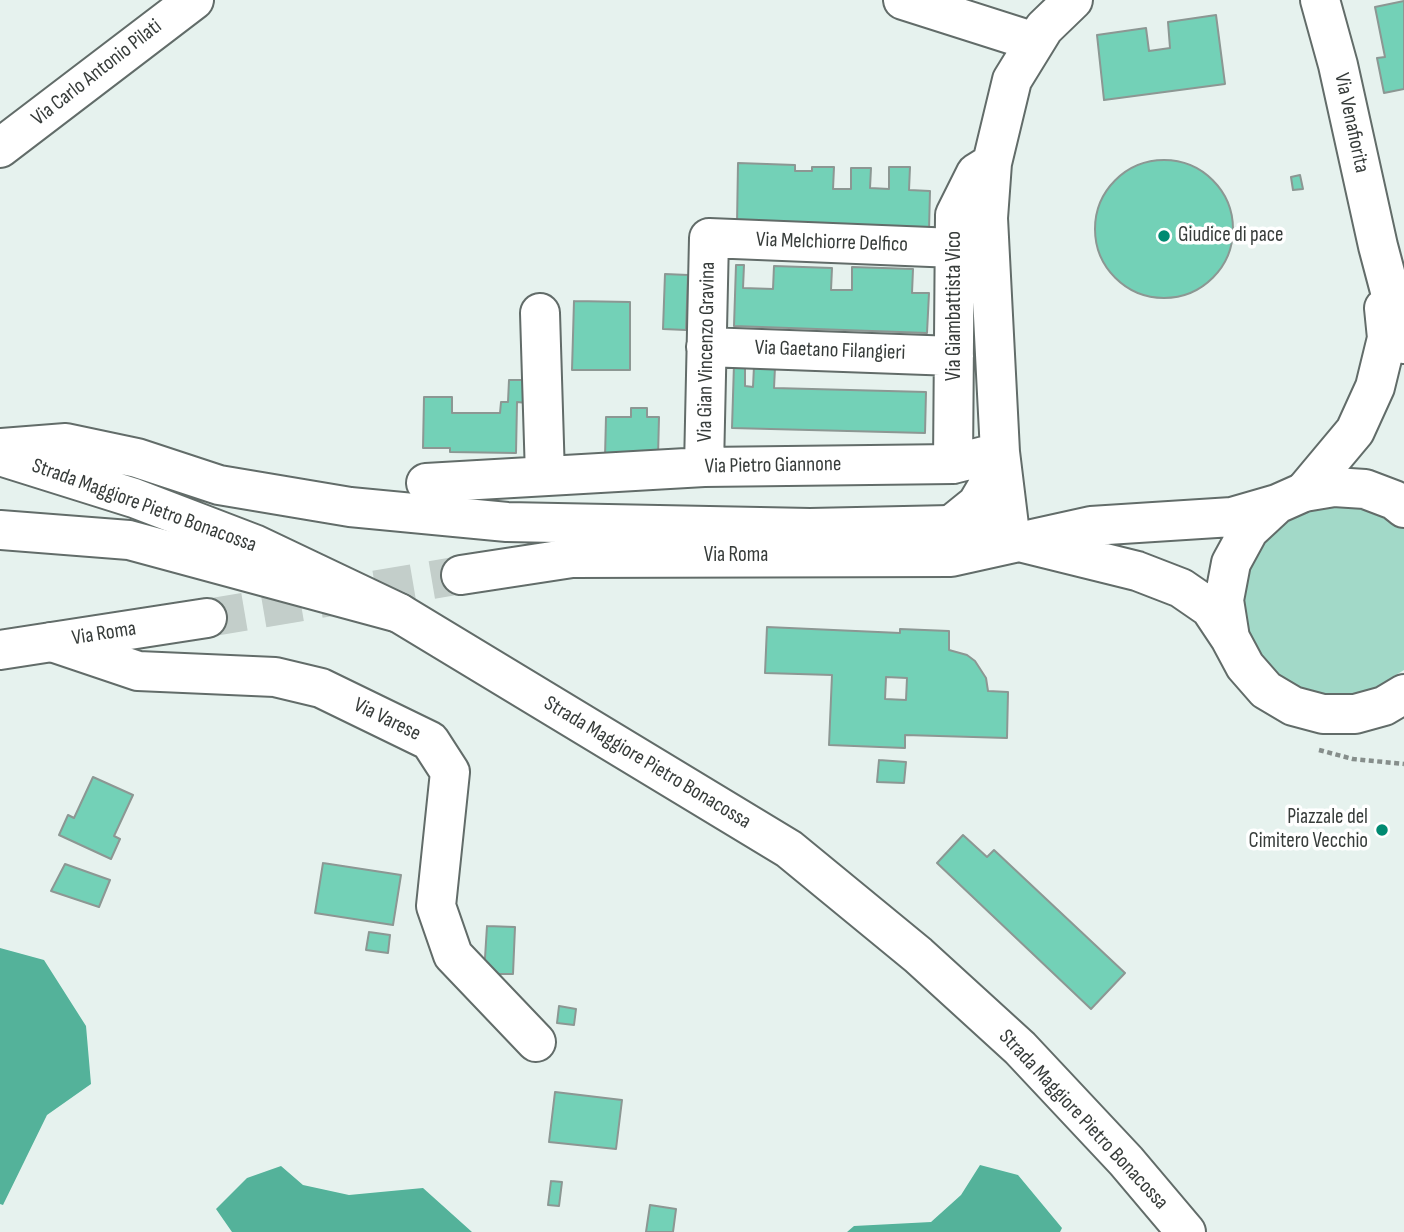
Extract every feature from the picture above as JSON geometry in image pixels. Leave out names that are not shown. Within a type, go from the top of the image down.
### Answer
[{"type":"main road","name":"Via Carlo Antonio Pilati","points":[[0,148],[194,0]]},
{"type":"main road","points":[[903,0],[1035,42]]},
{"type":"main road","name":"Via Giambattista Vico","points":[[1011,542],[1000,452],[988,218],[992,163],[1012,80],[1044,28],[1073,0]]},
{"type":"main road","name":"Via Venafiorita","points":[[1320,0],[1404,344]]},
{"type":"main road","name":"Via Giambattista Vico","points":[[953,464],[955,215],[976,173],[992,163]]},
{"type":"main road","name":"Via Melchiorre Delfico","points":[[709,238],[955,248]]},
{"type":"main road","name":"Via Gian Vincenzo Gravina","points":[[704,467],[709,238]]},
{"type":"main road","name":"Via Venafiorita","points":[[1230,638],[1224,600],[1231,563],[1249,530],[1291,498],[1355,430],[1375,387],[1387,338],[1378,246]]},
{"type":"main road","points":[[540,313],[545,476]]},
{"type":"main road","name":"Via Gaetano Filangieri","points":[[706,347],[954,356]]},
{"type":"main road","points":[[0,448],[66,443],[138,458],[219,485],[350,507],[507,522],[810,528],[951,525],[1011,542]]},
{"type":"main road","name":"Via Giambattista Vico","points":[[951,525],[981,497],[993,477],[1000,452]]},
{"type":"main road","name":"Via Pietro Giannone","points":[[426,483],[704,467],[953,464],[1000,452]]},
{"type":"main road","name":"Strada Maggiore Pietro Bonacossa","points":[[0,456],[134,499],[254,544],[399,613],[789,849],[918,955],[1020,1048],[1126,1161],[1186,1232]]},
{"type":"main road","name":"Via Roma","points":[[461,575],[572,558],[951,557],[1091,526],[1232,517],[1334,487],[1365,489],[1404,508]]},
{"type":"main road","points":[[0,530],[129,540],[399,613]]},
{"type":"main road","name":"Via Roma","points":[[1011,542],[1137,570],[1181,588],[1210,608],[1230,638]]},
{"type":"main road","name":"Via Roma","points":[[0,650],[207,618]]},
{"type":"main road","points":[[1230,638],[1244,666],[1266,690],[1293,706],[1313,711],[1404,720]]},
{"type":"main road","name":"Via Varese","points":[[52,642],[138,671],[275,677],[321,688],[430,741],[450,772],[436,906],[453,955],[536,1042]]},
{"type":"main road","points":[[1355,714],[1384,706],[1404,694]]},
{"type":"shaded area","points":[[1355,504],[1386,516],[1404,529],[1404,670],[1368,692],[1346,696],[1322,695],[1286,682],[1270,669],[1248,637],[1242,614],[1244,574],[1260,543],[1285,519],[1317,505]]},
{"type":"shaded area","points":[[0,948],[44,960],[86,1026],[91,1084],[47,1115],[3,1205],[0,1204]]},
{"type":"shaded area","points":[[980,1165],[1018,1175],[1062,1228],[1060,1232],[847,1232],[854,1226],[931,1222],[961,1195]]},
{"type":"shaded area","points":[[281,1166],[303,1185],[349,1195],[423,1188],[472,1232],[232,1232],[216,1209],[247,1178]]},
{"type":"building","points":[[1404,1],[1404,89],[1384,93],[1377,58],[1385,57],[1375,7]]},
{"type":"building","points":[[1216,15],[1225,84],[1104,100],[1097,35],[1146,28],[1149,51],[1170,48],[1168,22]]},
{"type":"building","name":"Giudice di pace","points":[[1164,160],[1190,166],[1212,181],[1227,203],[1233,229],[1227,255],[1212,277],[1190,292],[1164,298],[1138,292],[1116,277],[1101,255],[1095,229],[1101,203],[1116,181],[1138,166]]},
{"type":"building","points":[[738,163],[795,165],[795,171],[812,171],[812,167],[834,167],[833,189],[851,189],[851,168],[871,168],[870,188],[889,189],[889,167],[910,167],[909,190],[930,191],[929,231],[737,225]]},
{"type":"building","points":[[1300,175],[1303,189],[1293,190],[1291,177]]},
{"type":"building","points":[[736,265],[744,265],[743,288],[773,289],[774,266],[832,268],[831,290],[852,290],[852,267],[913,269],[912,293],[929,293],[927,333],[734,326]]},
{"type":"building","points":[[665,274],[688,275],[686,330],[663,329]]},
{"type":"building","points":[[574,301],[630,302],[630,370],[572,370]]},
{"type":"building","points":[[734,364],[745,364],[745,386],[753,387],[754,366],[775,367],[774,388],[926,392],[925,433],[732,428]]},
{"type":"building","points":[[509,380],[527,380],[527,403],[517,402],[516,453],[450,452],[450,448],[423,448],[424,397],[452,397],[452,413],[500,413],[501,402],[508,402]]},
{"type":"building","points":[[631,408],[647,408],[647,417],[659,417],[658,457],[605,457],[606,417],[631,417]]},
{"type":"building","points":[[767,627],[900,633],[900,629],[949,631],[949,650],[967,655],[975,661],[986,678],[988,691],[1008,692],[1007,738],[905,735],[905,748],[829,745],[832,675],[765,673]],"holes":[[[886,677],[907,678],[906,700],[885,699]]]},
{"type":"building","points":[[879,760],[906,762],[904,783],[877,782]]},
{"type":"building","points":[[93,777],[133,795],[114,836],[120,839],[111,859],[59,835],[68,815],[74,818]]},
{"type":"building","points":[[963,835],[987,857],[994,850],[1125,973],[1091,1009],[937,863]]},
{"type":"building","points":[[323,863],[401,875],[393,925],[315,913]]},
{"type":"building","points":[[65,864],[110,880],[99,907],[51,891]]},
{"type":"building","points":[[487,926],[515,927],[513,974],[484,974]]},
{"type":"building","points":[[369,932],[390,935],[388,953],[366,950]]},
{"type":"building","points":[[559,1006],[576,1009],[574,1025],[557,1023]]},
{"type":"building","points":[[555,1092],[622,1100],[616,1149],[549,1142]]},
{"type":"building","points":[[551,1181],[562,1182],[559,1206],[548,1205]]},
{"type":"building","points":[[650,1205],[676,1209],[673,1232],[646,1232]]},
{"type":"tunnel","points":[[207,618],[461,575]]},
{"type":"place","name":"Giudice di pace","points":[[1164,236]]},
{"type":"place","name":"Piazzale del Cimitero Vecchio","points":[[1382,830]]}]
